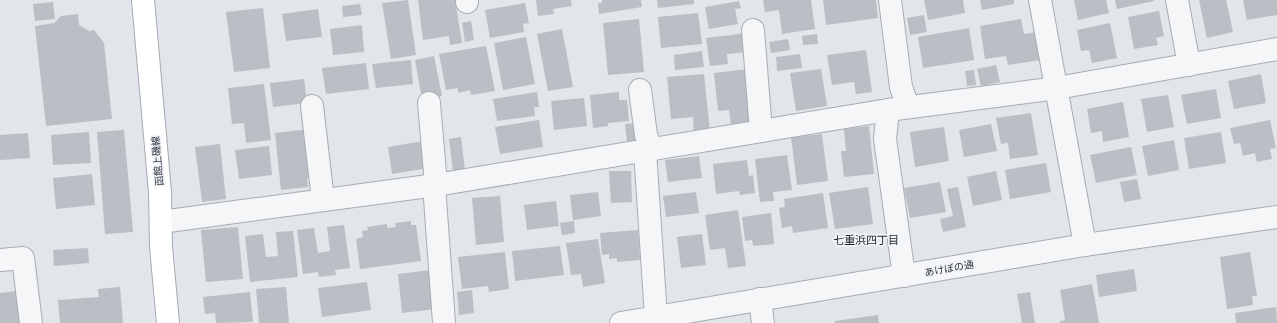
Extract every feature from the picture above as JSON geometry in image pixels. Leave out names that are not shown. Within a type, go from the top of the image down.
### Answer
[{"type":"main road","name":"函館上磯線","points":[[143,0],[159,184],[161,247],[168,323]]},
{"type":"street","points":[[890,0],[901,87],[898,109],[885,139],[904,276]]},
{"type":"street","points":[[1040,0],[1085,245]]},
{"type":"street","points":[[1177,0],[1189,65]]},
{"type":"street","points":[[752,30],[761,131]]},
{"type":"street","points":[[161,222],[435,185],[898,109],[1057,88],[1277,49]]},
{"type":"street","points":[[640,90],[648,150],[656,317]]},
{"type":"street","points":[[429,104],[444,323]]},
{"type":"street","points":[[312,106],[323,200]]},
{"type":"street","name":"あけぼの通","points":[[630,322],[1085,245],[1276,223]]},
{"type":"street","points":[[0,260],[24,258],[31,323]]},
{"type":"street","points":[[760,299],[763,323]]},
{"type":"building","points":[[408,0],[416,55],[391,59],[382,3]]},
{"type":"building","points":[[418,0],[455,0],[462,43],[450,45],[449,36],[423,40]]},
{"type":"building","points":[[536,0],[571,0],[572,6],[553,9],[554,14],[538,16]]},
{"type":"building","points":[[602,0],[641,0],[642,7],[599,14],[598,3],[602,3]]},
{"type":"building","points":[[657,0],[694,0],[694,4],[658,8]]},
{"type":"building","points":[[763,0],[811,0],[815,29],[782,34],[779,10],[765,12]]},
{"type":"building","points":[[823,0],[876,0],[878,18],[826,25]]},
{"type":"building","points":[[924,0],[963,0],[965,13],[928,20]]},
{"type":"building","points":[[980,0],[1014,0],[1014,4],[982,10]]},
{"type":"building","points":[[1074,0],[1106,0],[1109,13],[1078,20]]},
{"type":"building","points":[[1115,0],[1154,0],[1154,1],[1117,9]]},
{"type":"building","points":[[1199,0],[1226,0],[1233,32],[1207,38]]},
{"type":"building","points":[[1243,0],[1277,0],[1277,15],[1247,20]]},
{"type":"building","points":[[739,1],[741,8],[735,9],[738,24],[709,29],[705,7]]},
{"type":"building","points":[[53,2],[55,19],[35,21],[33,4]]},
{"type":"building","points":[[525,3],[529,23],[523,24],[524,32],[490,38],[485,10]]},
{"type":"building","points":[[360,4],[362,15],[343,17],[342,6]]},
{"type":"building","points":[[263,8],[270,68],[234,72],[226,12]]},
{"type":"building","points":[[318,9],[322,37],[286,41],[282,14]]},
{"type":"building","points":[[1159,11],[1164,36],[1156,38],[1158,45],[1134,49],[1128,17]]},
{"type":"building","points":[[698,13],[702,44],[661,48],[658,17]]},
{"type":"building","points":[[78,14],[79,25],[89,31],[94,30],[104,43],[112,119],[46,126],[35,26],[54,23],[61,16]]},
{"type":"building","points":[[924,15],[927,32],[910,35],[907,18]]},
{"type":"building","points":[[639,19],[644,72],[608,75],[603,23]]},
{"type":"building","points":[[1021,19],[1024,34],[1037,32],[1041,60],[1008,65],[1006,56],[985,59],[980,26]]},
{"type":"building","points":[[471,21],[474,40],[465,42],[462,23]]},
{"type":"building","points":[[1110,23],[1117,58],[1092,63],[1089,50],[1081,51],[1077,30]]},
{"type":"building","points":[[362,25],[364,52],[333,55],[330,29]]},
{"type":"building","points":[[969,28],[974,60],[923,68],[918,37]]},
{"type":"building","points":[[562,29],[573,87],[548,91],[537,34]]},
{"type":"building","points":[[747,33],[749,52],[727,54],[728,64],[710,66],[706,38]]},
{"type":"building","points":[[817,34],[818,44],[803,45],[802,36]]},
{"type":"building","points":[[526,37],[535,84],[503,90],[494,43]]},
{"type":"building","points":[[788,39],[790,50],[771,53],[769,42]]},
{"type":"building","points":[[486,46],[495,91],[471,95],[470,90],[458,93],[458,88],[446,90],[439,54]]},
{"type":"building","points":[[866,50],[872,92],[856,94],[854,82],[832,85],[827,55]]},
{"type":"building","points":[[702,51],[704,67],[675,70],[674,55]]},
{"type":"building","points":[[800,54],[802,68],[777,71],[776,57]]},
{"type":"building","points":[[434,56],[442,96],[422,99],[415,60]]},
{"type":"building","points":[[411,60],[413,84],[376,88],[372,64]]},
{"type":"building","points":[[366,63],[369,89],[326,94],[322,68]]},
{"type":"building","points":[[996,65],[1000,82],[981,86],[977,69]]},
{"type":"building","points":[[749,69],[756,122],[731,125],[729,110],[718,111],[714,73]]},
{"type":"building","points":[[821,69],[827,106],[796,111],[790,73]]},
{"type":"building","points":[[974,70],[976,85],[967,86],[965,71]]},
{"type":"building","points":[[704,74],[710,132],[694,133],[693,117],[671,119],[667,77]]},
{"type":"building","points":[[1261,74],[1266,103],[1234,109],[1228,81]]},
{"type":"building","points":[[304,79],[307,103],[273,107],[270,83]]},
{"type":"building","points":[[264,84],[271,140],[246,143],[244,123],[232,124],[228,88]]},
{"type":"building","points":[[1216,89],[1221,118],[1187,124],[1181,95]]},
{"type":"building","points":[[537,92],[539,107],[534,107],[535,116],[497,121],[493,99]]},
{"type":"building","points":[[619,92],[619,100],[627,100],[629,121],[608,123],[608,126],[593,128],[590,95]]},
{"type":"building","points":[[1168,95],[1174,127],[1147,132],[1141,99]]},
{"type":"building","points":[[584,98],[587,126],[554,130],[551,101]]},
{"type":"building","points":[[1123,102],[1129,137],[1103,142],[1102,131],[1091,133],[1087,109]]},
{"type":"building","points":[[1031,113],[1038,155],[1010,159],[1008,143],[1001,144],[996,118]]},
{"type":"building","points":[[539,120],[543,147],[500,154],[495,127]]},
{"type":"building","points":[[1270,120],[1276,148],[1270,149],[1272,159],[1257,162],[1255,153],[1243,156],[1240,143],[1234,144],[1230,128]]},
{"type":"building","points":[[638,123],[639,141],[627,142],[625,124]]},
{"type":"building","points":[[991,124],[997,151],[964,157],[959,130]]},
{"type":"building","points":[[869,126],[874,174],[844,177],[841,151],[846,151],[844,129]]},
{"type":"building","points":[[944,127],[949,161],[915,167],[910,132]]},
{"type":"building","points":[[310,129],[315,177],[307,178],[308,187],[281,190],[275,133]]},
{"type":"building","points":[[124,130],[133,232],[105,234],[97,132]]},
{"type":"building","points":[[89,132],[91,163],[53,165],[51,135]]},
{"type":"building","points":[[1221,132],[1226,163],[1189,169],[1184,138]]},
{"type":"building","points":[[28,133],[30,158],[0,160],[0,135]]},
{"type":"building","points":[[822,134],[828,181],[797,185],[791,137]]},
{"type":"building","points":[[461,137],[465,170],[453,171],[449,139]]},
{"type":"building","points":[[1174,140],[1179,170],[1148,176],[1142,146]]},
{"type":"building","points":[[423,141],[428,168],[392,174],[388,147]]},
{"type":"building","points":[[220,144],[226,199],[202,202],[195,147]]},
{"type":"building","points":[[269,146],[272,175],[239,179],[235,150]]},
{"type":"building","points":[[1131,147],[1137,175],[1096,183],[1090,155]]},
{"type":"building","points":[[787,155],[792,190],[773,192],[774,201],[760,202],[755,159]]},
{"type":"building","points":[[699,156],[702,178],[668,182],[665,160]]},
{"type":"building","points":[[747,160],[749,176],[753,175],[755,193],[740,195],[739,191],[716,194],[713,164]]},
{"type":"building","points":[[1046,163],[1051,192],[1010,199],[1005,170]]},
{"type":"building","points":[[609,171],[631,171],[632,202],[611,203]]},
{"type":"building","points":[[996,171],[1002,200],[973,206],[967,177]]},
{"type":"building","points":[[92,174],[95,205],[56,209],[53,178]]},
{"type":"building","points":[[1137,179],[1141,199],[1124,202],[1120,182]]},
{"type":"building","points":[[940,182],[946,212],[910,218],[904,188]]},
{"type":"building","points":[[868,187],[873,224],[835,229],[829,193]]},
{"type":"building","points":[[958,187],[966,227],[943,232],[940,219],[953,216],[947,189]]},
{"type":"building","points":[[598,192],[601,216],[573,220],[570,195]]},
{"type":"building","points":[[696,192],[699,213],[666,217],[663,196]]},
{"type":"building","points":[[823,193],[828,228],[793,233],[792,226],[782,228],[779,208],[785,207],[784,199]]},
{"type":"building","points":[[500,196],[504,242],[476,245],[472,198]]},
{"type":"building","points":[[556,201],[559,226],[527,230],[524,205]]},
{"type":"building","points":[[738,210],[746,266],[728,268],[725,248],[710,250],[705,215]]},
{"type":"building","points":[[771,213],[774,244],[753,246],[752,240],[745,241],[742,217]]},
{"type":"building","points":[[411,221],[411,225],[416,225],[421,261],[360,269],[356,239],[363,237],[362,231],[368,230],[367,227],[387,224],[387,228],[396,227],[395,223]]},
{"type":"building","points":[[574,221],[575,233],[562,235],[560,223]]},
{"type":"building","points":[[344,225],[350,268],[335,270],[336,275],[319,277],[318,272],[303,274],[297,230],[314,228],[318,253],[330,251],[327,227]]},
{"type":"building","points":[[238,227],[243,279],[206,282],[201,230]]},
{"type":"building","points":[[638,230],[640,260],[617,262],[617,258],[609,259],[609,254],[602,255],[600,233]]},
{"type":"building","points":[[293,231],[298,277],[250,282],[245,236],[263,234],[266,257],[278,256],[276,232]]},
{"type":"building","points":[[702,234],[706,265],[681,268],[677,237]]},
{"type":"building","points":[[598,239],[605,283],[583,287],[581,274],[571,275],[566,243]]},
{"type":"building","points":[[560,246],[564,275],[515,281],[512,251]]},
{"type":"building","points":[[88,248],[89,263],[54,266],[53,250]]},
{"type":"building","points":[[505,252],[509,289],[489,292],[488,286],[462,289],[458,257]]},
{"type":"building","points":[[1250,252],[1257,296],[1252,296],[1253,305],[1227,309],[1220,257]]},
{"type":"building","points":[[1134,269],[1137,291],[1099,297],[1096,275]]},
{"type":"building","points":[[431,270],[436,309],[402,313],[398,274]]},
{"type":"building","points":[[367,282],[371,310],[322,317],[318,288]]},
{"type":"building","points":[[1092,284],[1099,323],[1060,323],[1060,321],[1065,320],[1060,290]]},
{"type":"building","points":[[120,287],[123,323],[60,323],[58,300],[99,297],[98,289]]},
{"type":"building","points":[[286,287],[289,323],[259,323],[256,289]]},
{"type":"building","points":[[472,290],[474,313],[459,315],[457,292]]},
{"type":"building","points":[[16,291],[25,323],[0,323],[0,293]]},
{"type":"building","points":[[250,292],[253,322],[216,323],[215,313],[205,314],[203,297]]},
{"type":"building","points":[[1030,292],[1035,323],[1022,323],[1017,294]]},
{"type":"building","points":[[1276,307],[1277,323],[1236,323],[1235,313]]},
{"type":"building","points":[[878,315],[879,323],[835,323],[835,321]]},
{"type":"district","name":"七重浜四丁目","points":[[866,240]]}]
